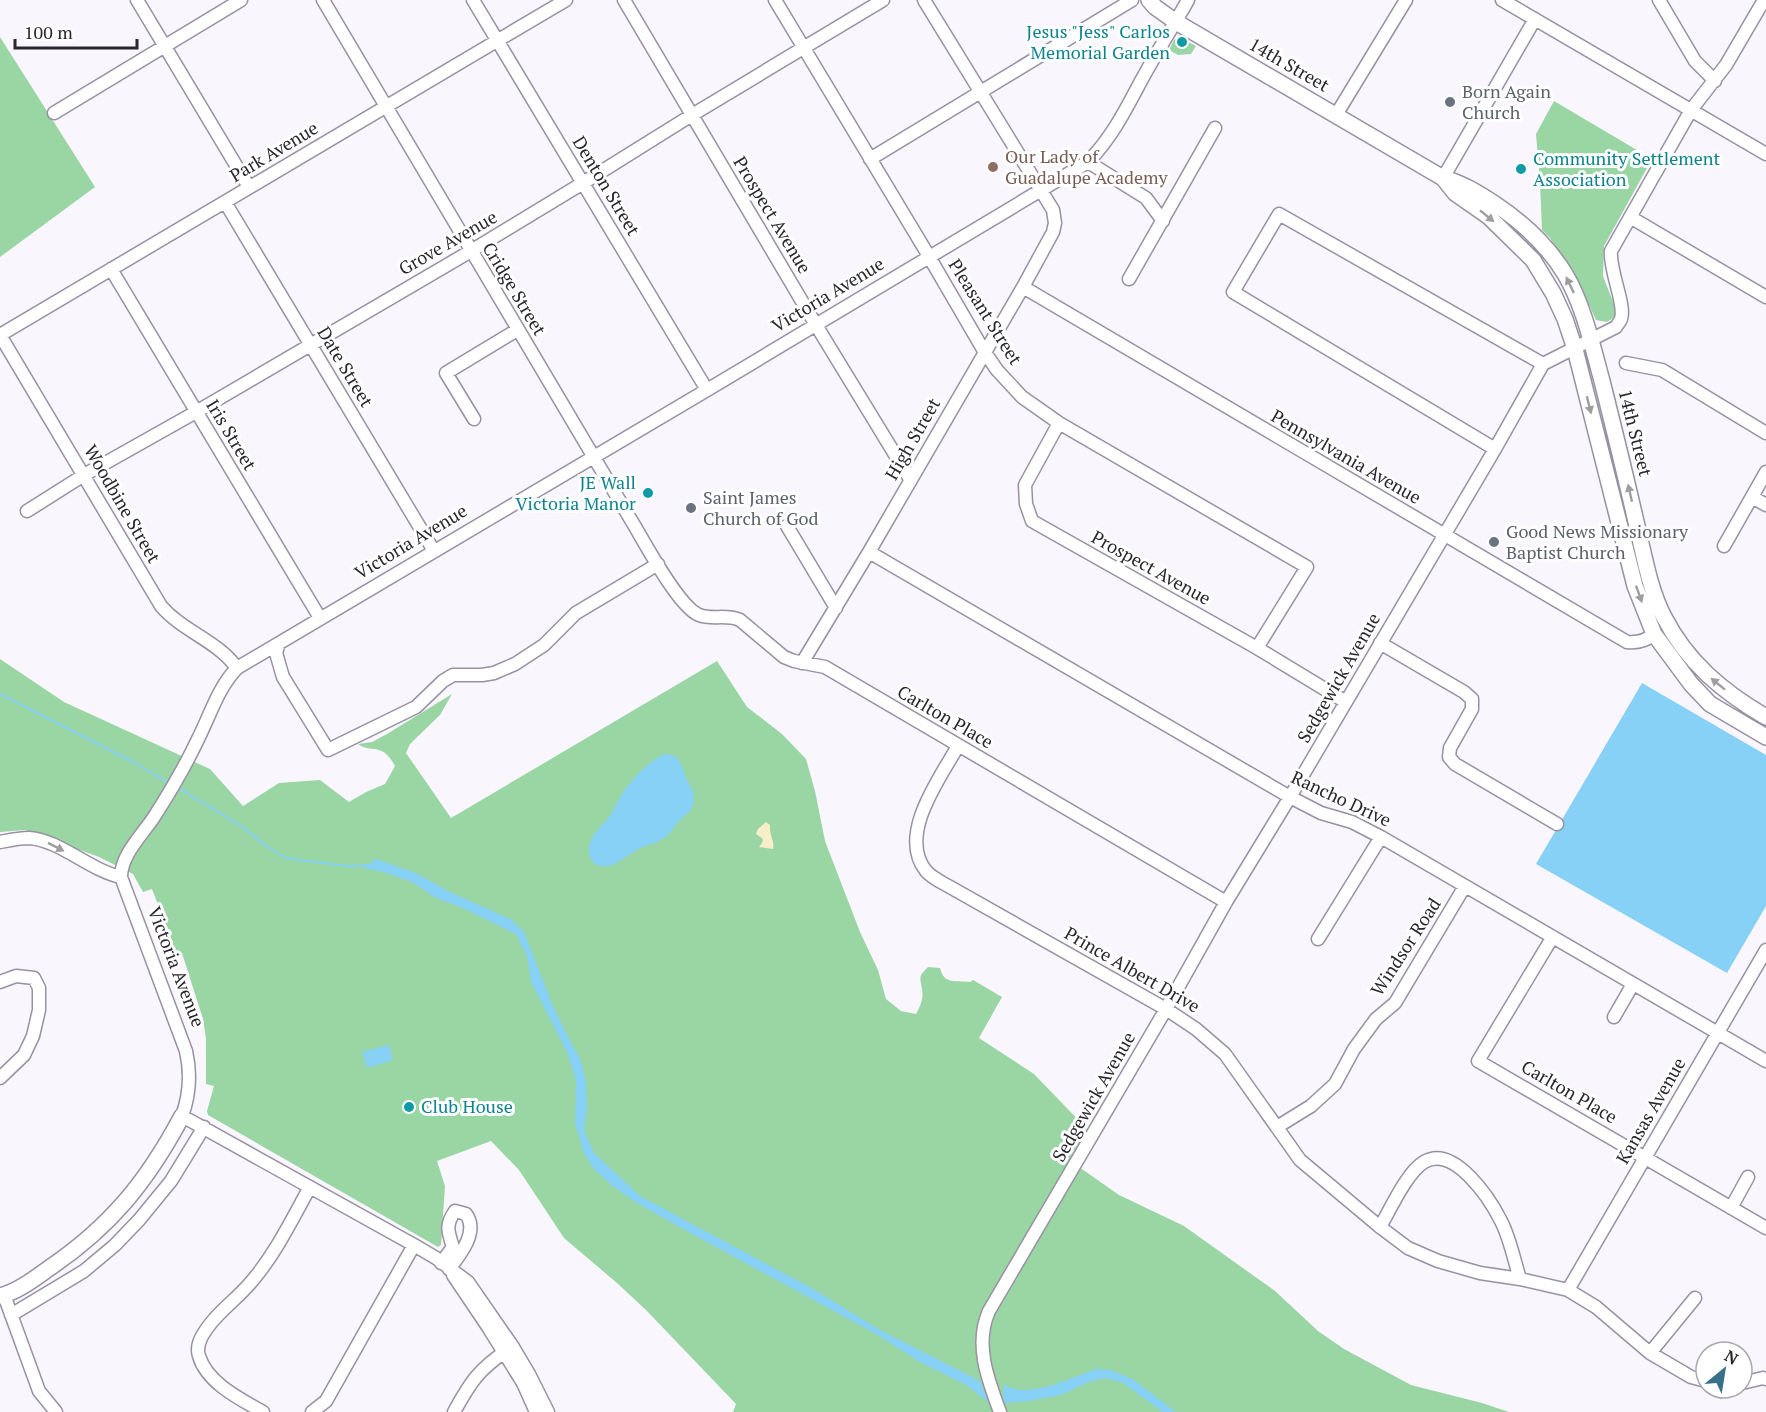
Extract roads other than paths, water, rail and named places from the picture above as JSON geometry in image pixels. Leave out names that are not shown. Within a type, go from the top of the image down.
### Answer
[{"type":"main road","name":"14th Street","points":[[1149,0],[1176,22],[1443,178],[1458,182],[1486,198],[1528,228],[1564,273],[1579,303],[1617,440],[1650,580],[1662,615],[1680,646],[1700,668],[1729,693],[1766,717]]},
{"type":"main road","name":"14th Street","points":[[1443,178],[1455,193],[1488,216],[1533,261],[1553,293],[1565,319],[1575,349],[1635,585],[1653,634],[1691,684],[1710,704],[1766,738]]},
{"type":"main road","name":"Victoria Avenue","points":[[2,1296],[35,1279],[67,1256],[110,1219],[141,1184],[182,1116]]},
{"type":"street","points":[[137,0],[249,187]]},
{"type":"street","points":[[54,113],[241,0]]},
{"type":"street","name":"Cridge Street","points":[[323,0],[658,564]]},
{"type":"street","name":"Denton Street","points":[[473,0],[707,390]]},
{"type":"street","name":"Park Avenue","points":[[0,335],[566,0]]},
{"type":"street","name":"Prospect Avenue","points":[[624,0],[910,479]]},
{"type":"street","name":"Pleasant Street","points":[[775,0],[984,351],[997,370],[1022,397],[1059,423],[1307,567],[1257,648]]},
{"type":"street","name":"Grove Avenue","points":[[27,511],[84,475],[471,251],[883,0]]},
{"type":"street","points":[[924,0],[1040,191]]},
{"type":"street","points":[[870,159],[1132,0]]},
{"type":"street","name":"Victoria Avenue","points":[[182,1116],[188,1098],[190,1078],[184,1043],[121,878],[124,861],[183,769],[227,678],[237,668],[320,618],[1088,162],[1122,119],[1142,79],[1188,0]]},
{"type":"street","points":[[1336,115],[1406,0]]},
{"type":"street","points":[[1502,0],[1766,154]]},
{"type":"street","points":[[1659,0],[1695,61],[1715,81]]},
{"type":"street","points":[[1495,449],[1233,292],[1279,214],[1544,364],[1616,327],[1621,319],[1622,308],[1610,261],[1611,251],[1691,110],[1761,17],[1764,0]]},
{"type":"street","points":[[1443,178],[1535,19]]},
{"type":"street","points":[[1129,279],[1215,128]]},
{"type":"street","points":[[1088,162],[1146,198],[1162,220]]},
{"type":"street","name":"High Street","points":[[802,663],[869,552],[1053,232],[1055,223],[1053,210],[1040,191]]},
{"type":"street","name":"Date Street","points":[[225,202],[434,551]]},
{"type":"street","points":[[1630,217],[1766,297]]},
{"type":"street","name":"Iris Street","points":[[111,269],[320,618]]},
{"type":"street","name":"Pennsylvania Avenue","points":[[1023,287],[1627,642],[1637,643],[1653,634]]},
{"type":"street","points":[[474,419],[446,373],[517,330]]},
{"type":"street","name":"Woodbine Street","points":[[0,335],[161,606],[226,655],[237,668]]},
{"type":"street","points":[[1626,363],[1662,370],[1766,433]]},
{"type":"street","name":"Sedgewick Avenue","points":[[1000,1412],[992,1390],[981,1343],[984,1322],[1226,902],[1544,364]]},
{"type":"street","name":"Prospect Avenue","points":[[1059,423],[1026,485],[1026,504],[1032,521],[1257,648],[1346,702]]},
{"type":"street","points":[[1724,546],[1766,472]]},
{"type":"street","points":[[1752,497],[1766,505]]},
{"type":"street","points":[[787,526],[836,608]]},
{"type":"street","name":"Rancho Drive","points":[[869,552],[1290,796],[1321,813],[1352,822],[1381,837],[1766,1061]]},
{"type":"street","points":[[279,643],[276,650],[277,661],[283,677],[328,750],[416,707],[443,681],[453,675],[494,673],[515,664],[544,645],[576,613],[658,564]]},
{"type":"street","name":"Carlton Place","points":[[658,564],[677,594],[693,612],[702,616],[732,617],[740,620],[784,657],[825,667],[1226,902]]},
{"type":"street","points":[[1380,643],[1464,692],[1472,699],[1472,709],[1450,748],[1449,757],[1455,764],[1557,824]]},
{"type":"street","name":"Prince Albert Drive","points":[[958,746],[922,809],[916,835],[918,856],[926,872],[1166,1008],[1196,1029],[1225,1054],[1300,1160],[1408,1248],[1438,1261],[1480,1273],[1568,1290],[1596,1307],[1650,1353],[1694,1378]]},
{"type":"street","points":[[1318,939],[1381,837]]},
{"type":"street","points":[[0,842],[19,838],[44,841],[109,875],[121,878]]},
{"type":"street","name":"Windsor Road","points":[[1277,1127],[1311,1106],[1335,1084],[1354,1049],[1370,1027],[1395,1003],[1465,886]]},
{"type":"street","name":"Carlton Place","points":[[1552,938],[1478,1061],[1766,1228]]},
{"type":"street","name":"Kansas Avenue","points":[[1568,1290],[1766,950]]},
{"type":"street","points":[[0,982],[16,976],[34,978],[39,988],[39,1010],[33,1036],[24,1055],[0,1078]]},
{"type":"street","points":[[1614,1017],[1633,984]]},
{"type":"street","points":[[182,1116],[414,1245],[468,1282],[508,1350],[536,1412]]},
{"type":"street","points":[[11,1316],[84,1271],[115,1245],[150,1208],[171,1181],[204,1127]]},
{"type":"street","points":[[1380,1227],[1413,1171],[1425,1161],[1439,1158],[1458,1165],[1482,1191],[1502,1222],[1520,1279]]},
{"type":"street","points":[[1731,1208],[1748,1177]]},
{"type":"street","points":[[263,1412],[233,1395],[213,1378],[198,1355],[198,1345],[213,1320],[254,1280],[272,1255],[310,1187]]},
{"type":"street","points":[[312,1412],[326,1401],[414,1245]]},
{"type":"street","points":[[2,1296],[39,1391],[56,1412]]},
{"type":"street","points":[[1650,1353],[1695,1298]]},
{"type":"street","points":[[454,1412],[475,1377],[508,1350]]},
{"type":"street","points":[[508,1350],[529,1374],[548,1412]]},
{"type":"water","points":[[1642,683],[1766,755],[1766,906],[1727,973],[1536,864]]},
{"type":"water","points":[[665,754],[670,754],[681,764],[693,792],[694,800],[691,809],[663,839],[641,848],[613,865],[596,865],[589,853],[594,835],[609,817],[631,782],[648,765]]},
{"type":"water","points":[[373,858],[416,873],[450,892],[512,920],[524,932],[553,1006],[581,1060],[586,1082],[587,1109],[584,1131],[594,1153],[640,1196],[815,1290],[880,1330],[980,1381],[988,1402],[966,1385],[918,1361],[876,1334],[692,1234],[637,1203],[611,1185],[593,1168],[583,1151],[575,1123],[576,1081],[567,1052],[531,982],[527,956],[516,934],[436,898],[412,882],[380,871],[362,868],[374,861]]},
{"type":"water","points":[[389,1045],[393,1060],[367,1068],[362,1052]]},
{"type":"water","points":[[1096,1369],[1111,1370],[1134,1380],[1176,1412],[1163,1412],[1123,1383],[1106,1378],[1089,1382],[1061,1395],[1003,1403],[1004,1384],[1013,1389],[1036,1389]]},
{"type":"waterway","points":[[0,694],[135,763],[169,783]]},
{"type":"waterway","points":[[177,787],[241,826],[285,858],[347,866],[371,865]]},
{"type":"place","name":"Jesus \"Jess\" Carlos Memorial Garden","points":[[1182,42]]},
{"type":"place","name":"Born Again Church","points":[[1450,102]]},
{"type":"place","name":"Our Lady of Guadalupe Academy","points":[[993,167]]},
{"type":"place","name":"Community Settlement Association","points":[[1521,169]]},
{"type":"place","name":"JE Wall Victoria Manor","points":[[648,493]]},
{"type":"place","name":"Saint James Church of God","points":[[691,508]]},
{"type":"place","name":"Good News Missionary Baptist Church","points":[[1494,542]]},
{"type":"place","name":"Club House","points":[[409,1107]]}]
